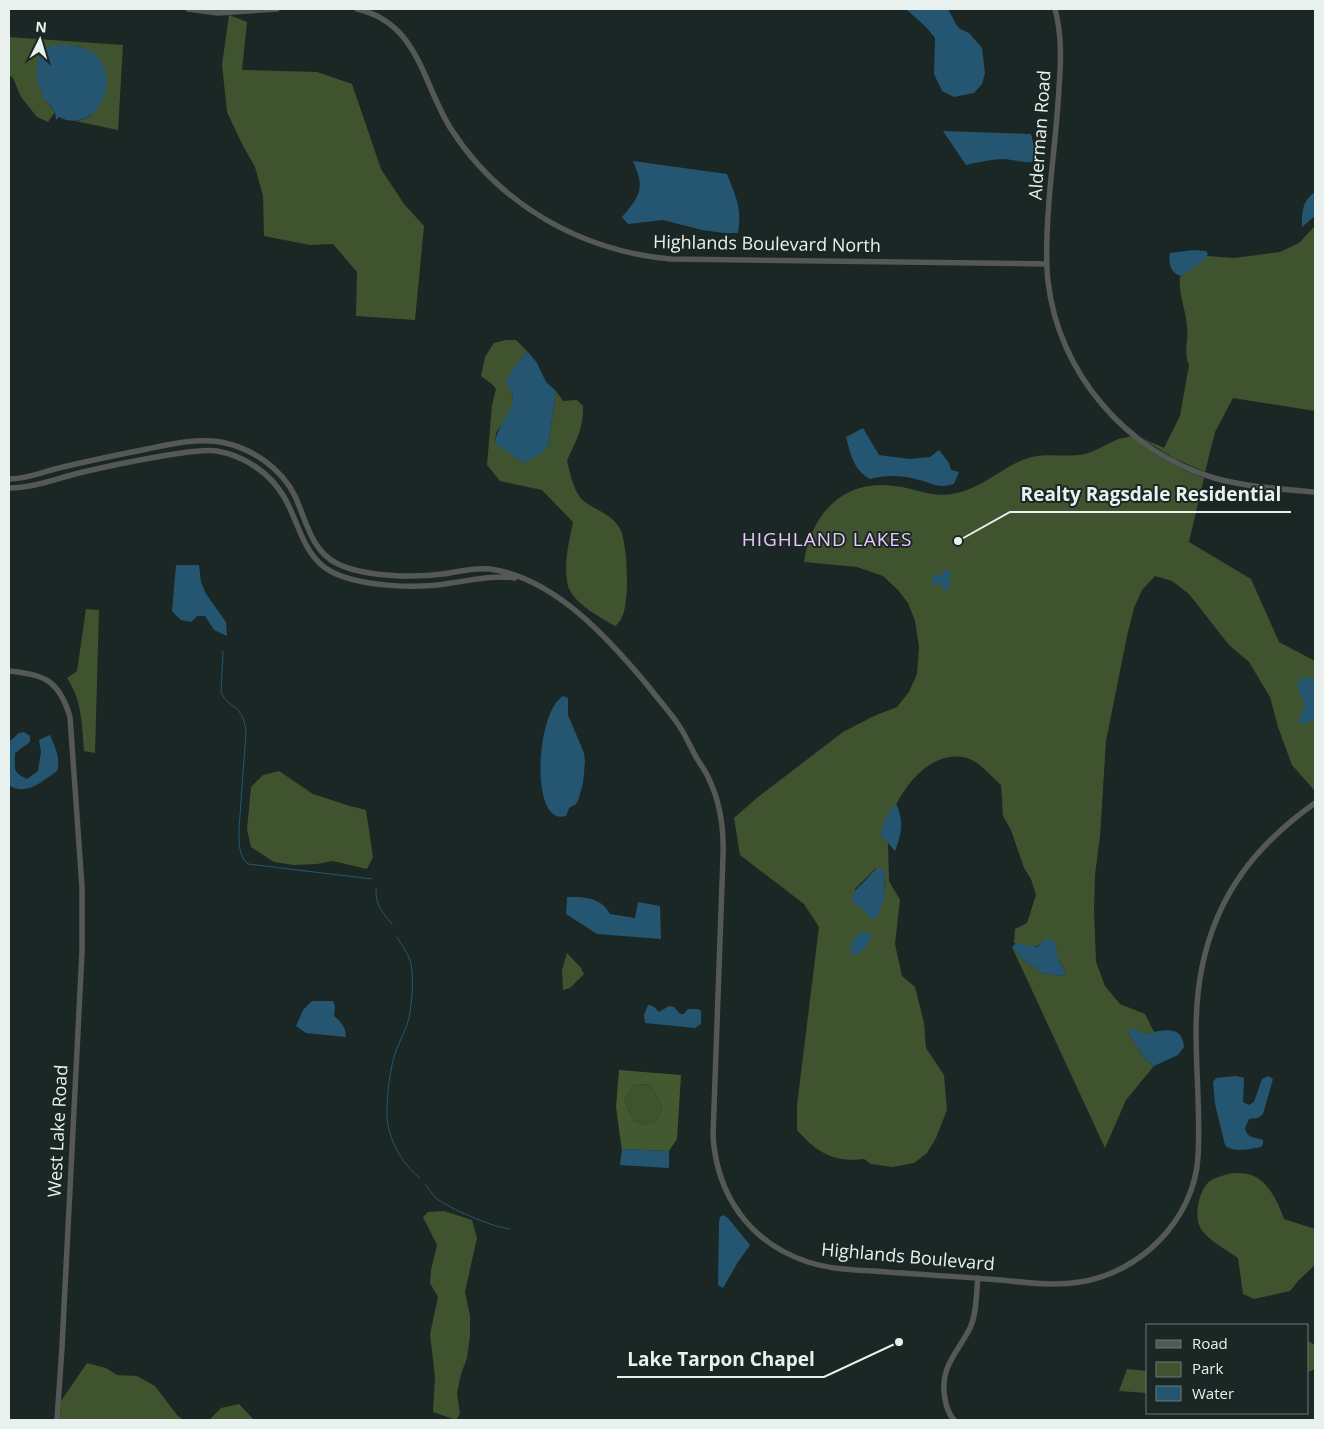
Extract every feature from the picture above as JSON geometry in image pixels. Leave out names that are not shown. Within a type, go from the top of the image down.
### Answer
[{"type":"street","points":[[188,9],[218,13],[277,9]]},
{"type":"street","name":"Highlands Boulevard North","points":[[358,9],[377,15],[393,25],[410,44],[450,127],[473,159],[499,186],[534,213],[597,244],[640,255],[671,259],[1047,264]]},
{"type":"street","name":"Alderman Road","points":[[1047,264],[1049,202],[1057,125],[1061,55],[1061,37],[1055,9]]},
{"type":"street","points":[[1047,264],[1050,294],[1055,317],[1071,358],[1092,392],[1124,428],[1163,456],[1205,475],[1244,485],[1315,492]]},
{"type":"street","name":"Highlands Boulevard","points":[[9,479],[28,478],[83,462],[190,441],[223,443],[252,453],[277,472],[294,496],[319,549],[332,561],[340,565],[365,572],[407,576],[435,575],[483,568],[501,571],[540,586],[588,621],[621,654],[679,725],[709,778],[721,818],[724,846],[714,1149],[719,1173],[734,1206],[749,1225],[766,1241],[786,1253],[815,1265],[844,1269],[1054,1284],[1097,1278],[1120,1269],[1140,1257],[1156,1243],[1170,1228],[1181,1210],[1189,1194],[1198,1160],[1198,996],[1202,965],[1210,936],[1228,895],[1249,862],[1278,832],[1315,803]]},
{"type":"street","name":"Highlands Boulevard","points":[[9,488],[33,486],[93,470],[158,457],[201,450],[217,451],[248,462],[274,482],[313,556],[326,569],[340,576],[406,586],[445,584],[482,577],[506,577],[525,580]]},
{"type":"street","name":"West Lake Road","points":[[9,670],[42,676],[55,687],[66,702],[70,717],[82,887],[82,952],[63,1339],[57,1420]]},
{"type":"street","points":[[954,1420],[946,1405],[943,1387],[945,1372],[970,1328],[978,1278]]},
{"type":"green space","points":[[229,15],[247,22],[242,70],[317,72],[352,84],[381,169],[404,204],[424,226],[415,320],[356,316],[357,272],[333,244],[310,245],[264,236],[263,196],[255,167],[227,112],[222,65]]},
{"type":"green space","points":[[9,37],[123,45],[118,130],[75,121],[89,116],[98,105],[93,53],[77,46],[53,47],[43,53],[38,67],[40,88],[55,112],[48,122],[37,117],[21,97],[13,78],[9,75]]},
{"type":"green space","points":[[1315,226],[1315,411],[1233,398],[1215,432],[1205,472],[1173,458],[1142,438],[1164,448],[1180,416],[1189,365],[1186,355],[1187,332],[1180,289],[1180,277],[1207,256],[1234,258],[1280,252],[1299,243]]},
{"type":"green space","points":[[516,340],[528,352],[520,359],[511,389],[513,401],[511,411],[496,433],[495,442],[523,463],[548,447],[556,391],[563,401],[577,400],[583,406],[580,429],[567,461],[574,485],[580,497],[615,522],[622,534],[626,557],[627,585],[625,609],[622,618],[615,626],[581,604],[568,586],[566,562],[573,522],[542,490],[500,481],[487,465],[492,405],[496,389],[481,376],[485,357],[494,343]]},
{"type":"green space","points":[[1131,436],[1166,460],[1204,478],[1189,542],[1251,579],[1279,642],[1315,661],[1315,791],[1292,765],[1278,727],[1270,697],[1249,662],[1229,645],[1189,594],[1172,581],[1155,576],[1142,590],[1134,608],[1106,741],[1100,836],[1095,875],[1094,911],[1096,962],[1105,986],[1120,1004],[1145,1014],[1154,1032],[1146,1034],[1136,1030],[1128,1033],[1146,1060],[1154,1066],[1126,1100],[1105,1148],[1012,947],[1023,960],[1036,968],[1040,973],[1063,976],[1065,970],[1058,958],[1056,945],[1044,940],[1034,947],[1014,943],[1015,929],[1027,923],[1036,895],[1031,879],[1024,868],[1011,830],[1003,816],[1001,785],[976,762],[961,757],[949,757],[936,761],[915,777],[899,799],[881,835],[888,843],[889,881],[900,900],[895,944],[902,976],[915,987],[924,1023],[926,1048],[944,1075],[947,1110],[936,1138],[927,1153],[914,1163],[893,1167],[871,1164],[864,1159],[844,1159],[826,1154],[811,1144],[797,1130],[797,1105],[819,927],[804,904],[740,855],[734,818],[758,797],[843,732],[897,707],[909,692],[917,674],[919,647],[915,621],[908,603],[883,576],[857,567],[804,562],[814,529],[832,503],[845,494],[859,488],[876,485],[894,486],[932,494],[948,495],[976,486],[1028,458],[1042,455],[1085,454],[1118,439]],"holes":[[[875,869],[885,873],[883,898],[879,906],[869,917],[855,889]]]},
{"type":"green space","points":[[86,609],[99,610],[95,753],[84,751],[82,722],[76,695],[67,678],[77,671]]},
{"type":"green space","points":[[279,771],[313,794],[366,810],[373,857],[367,869],[333,861],[293,865],[274,862],[251,847],[247,830],[251,787],[263,775]]},
{"type":"green space","points":[[567,953],[584,974],[570,988],[563,990],[562,970]]},
{"type":"green space","points":[[619,1070],[681,1075],[677,1139],[669,1151],[622,1149],[622,1151],[616,1107]],"holes":[[[651,1084],[662,1108],[657,1122],[646,1125],[634,1121],[624,1100],[633,1085]]]},
{"type":"green space","points":[[651,1084],[662,1108],[657,1123],[646,1125],[634,1121],[624,1100],[633,1085]]},
{"type":"green space","points":[[1232,1173],[1248,1174],[1261,1181],[1271,1192],[1284,1219],[1315,1229],[1315,1265],[1290,1291],[1254,1299],[1243,1294],[1238,1258],[1213,1241],[1201,1229],[1197,1218],[1197,1211],[1203,1190],[1210,1181]]},
{"type":"green space","points":[[444,1211],[472,1220],[477,1238],[465,1292],[470,1316],[470,1336],[467,1358],[457,1393],[460,1414],[456,1420],[433,1412],[435,1377],[430,1334],[438,1297],[430,1283],[437,1245],[423,1217],[428,1212]]},
{"type":"green space","points":[[1309,1342],[1315,1345],[1315,1369],[1309,1372]]},
{"type":"green space","points":[[87,1363],[106,1368],[117,1375],[137,1376],[155,1386],[183,1420],[60,1420],[61,1401]]},
{"type":"green space","points":[[1127,1369],[1146,1371],[1146,1393],[1119,1391]]},
{"type":"green space","points":[[239,1404],[254,1420],[209,1420],[221,1408]]},
{"type":"water","points":[[906,9],[948,9],[960,29],[969,33],[982,48],[985,73],[982,84],[974,93],[954,97],[942,91],[934,74],[935,38]]},
{"type":"water","points":[[53,45],[84,48],[99,58],[105,70],[107,84],[103,98],[96,109],[86,118],[73,121],[59,117],[56,120],[55,112],[46,100],[41,98],[43,94],[37,76],[37,64],[46,48]]},
{"type":"water","points":[[943,131],[1031,134],[1036,155],[1033,162],[1000,159],[966,165]]},
{"type":"water","points":[[633,161],[727,174],[739,209],[738,233],[702,230],[663,220],[628,224],[622,217],[637,197],[640,185]]},
{"type":"water","points":[[1315,192],[1315,216],[1302,227],[1305,203]]},
{"type":"water","points":[[1194,250],[1206,251],[1208,254],[1205,259],[1182,276],[1175,273],[1169,261],[1170,253]]},
{"type":"water","points":[[528,352],[537,363],[546,382],[556,391],[548,447],[538,456],[523,463],[495,443],[500,427],[512,405],[511,390],[505,382],[520,359]]},
{"type":"water","points":[[863,428],[879,455],[909,459],[930,457],[939,450],[949,463],[951,470],[959,472],[954,484],[938,486],[898,476],[870,479],[856,466],[846,437]]},
{"type":"water","points":[[176,565],[199,565],[201,582],[206,594],[226,622],[227,636],[214,630],[205,616],[197,616],[191,622],[181,620],[172,611]]},
{"type":"water","points":[[943,570],[951,571],[949,590],[942,590],[942,585],[932,584],[933,575],[943,575]]},
{"type":"water","points":[[1306,677],[1315,679],[1315,718],[1302,725],[1298,721],[1303,712],[1304,705],[1298,689],[1298,683],[1299,680]]},
{"type":"water","points":[[563,696],[568,698],[568,715],[584,753],[585,762],[579,798],[576,804],[569,808],[566,816],[554,815],[546,804],[540,766],[542,744],[547,723],[554,706]]},
{"type":"water","points":[[24,732],[30,736],[30,742],[15,753],[15,770],[19,775],[27,779],[38,771],[41,752],[39,740],[50,735],[57,753],[58,766],[57,771],[46,779],[34,786],[21,789],[9,785],[9,742],[19,733]]},
{"type":"water","points":[[896,803],[901,827],[895,851],[881,835],[886,818]]},
{"type":"water","points":[[878,868],[885,873],[884,897],[877,918],[868,917],[865,910],[854,903],[852,899],[858,888]]},
{"type":"water","points":[[567,897],[592,899],[602,904],[610,914],[635,918],[638,902],[660,906],[661,939],[597,934],[566,914]]},
{"type":"water","points":[[863,931],[867,934],[872,932],[870,939],[863,950],[854,955],[851,953],[852,943]]},
{"type":"water","points":[[1046,938],[1055,942],[1059,960],[1065,970],[1063,976],[1040,973],[1036,968],[1023,960],[1012,947],[1016,943],[1037,947]]},
{"type":"water","points":[[312,1001],[333,1001],[335,1006],[334,1016],[343,1025],[346,1037],[306,1033],[296,1026],[303,1010]]},
{"type":"water","points":[[648,1005],[653,1006],[659,1012],[669,1006],[674,1007],[680,1014],[684,1014],[688,1009],[698,1009],[701,1011],[701,1024],[695,1028],[645,1023],[644,1015]]},
{"type":"water","points":[[1130,1029],[1146,1034],[1170,1030],[1180,1035],[1184,1047],[1178,1055],[1154,1066],[1146,1060],[1128,1033]]},
{"type":"water","points":[[1236,1076],[1244,1078],[1243,1102],[1249,1105],[1254,1102],[1262,1079],[1268,1076],[1273,1079],[1263,1114],[1258,1118],[1249,1119],[1245,1128],[1249,1136],[1263,1140],[1261,1147],[1237,1150],[1225,1145],[1215,1104],[1213,1082],[1216,1078]]},
{"type":"water","points":[[622,1149],[669,1151],[669,1168],[620,1165]]},
{"type":"water","points":[[723,1215],[728,1218],[750,1245],[723,1288],[718,1285],[719,1222],[720,1217]]},
{"type":"waterway","points":[[223,651],[221,692],[224,698],[239,711],[246,732],[239,829],[242,857],[248,864],[372,879]]},
{"type":"waterway","points":[[376,888],[378,903],[382,912],[392,924]]},
{"type":"waterway","points":[[397,937],[410,960],[412,995],[409,1019],[395,1053],[390,1073],[387,1104],[388,1123],[391,1137],[397,1150],[405,1163],[420,1178]]},
{"type":"waterway","points":[[426,1185],[436,1198],[451,1207],[482,1221],[510,1229]]},
{"type":"place","name":"Realty Ragsdale Residential","points":[[958,541]]},
{"type":"place","name":"Lake Tarpon Chapel","points":[[899,1342]]},
{"type":"district","name":"HIGHLAND LAKES","points":[[827,539]]}]
